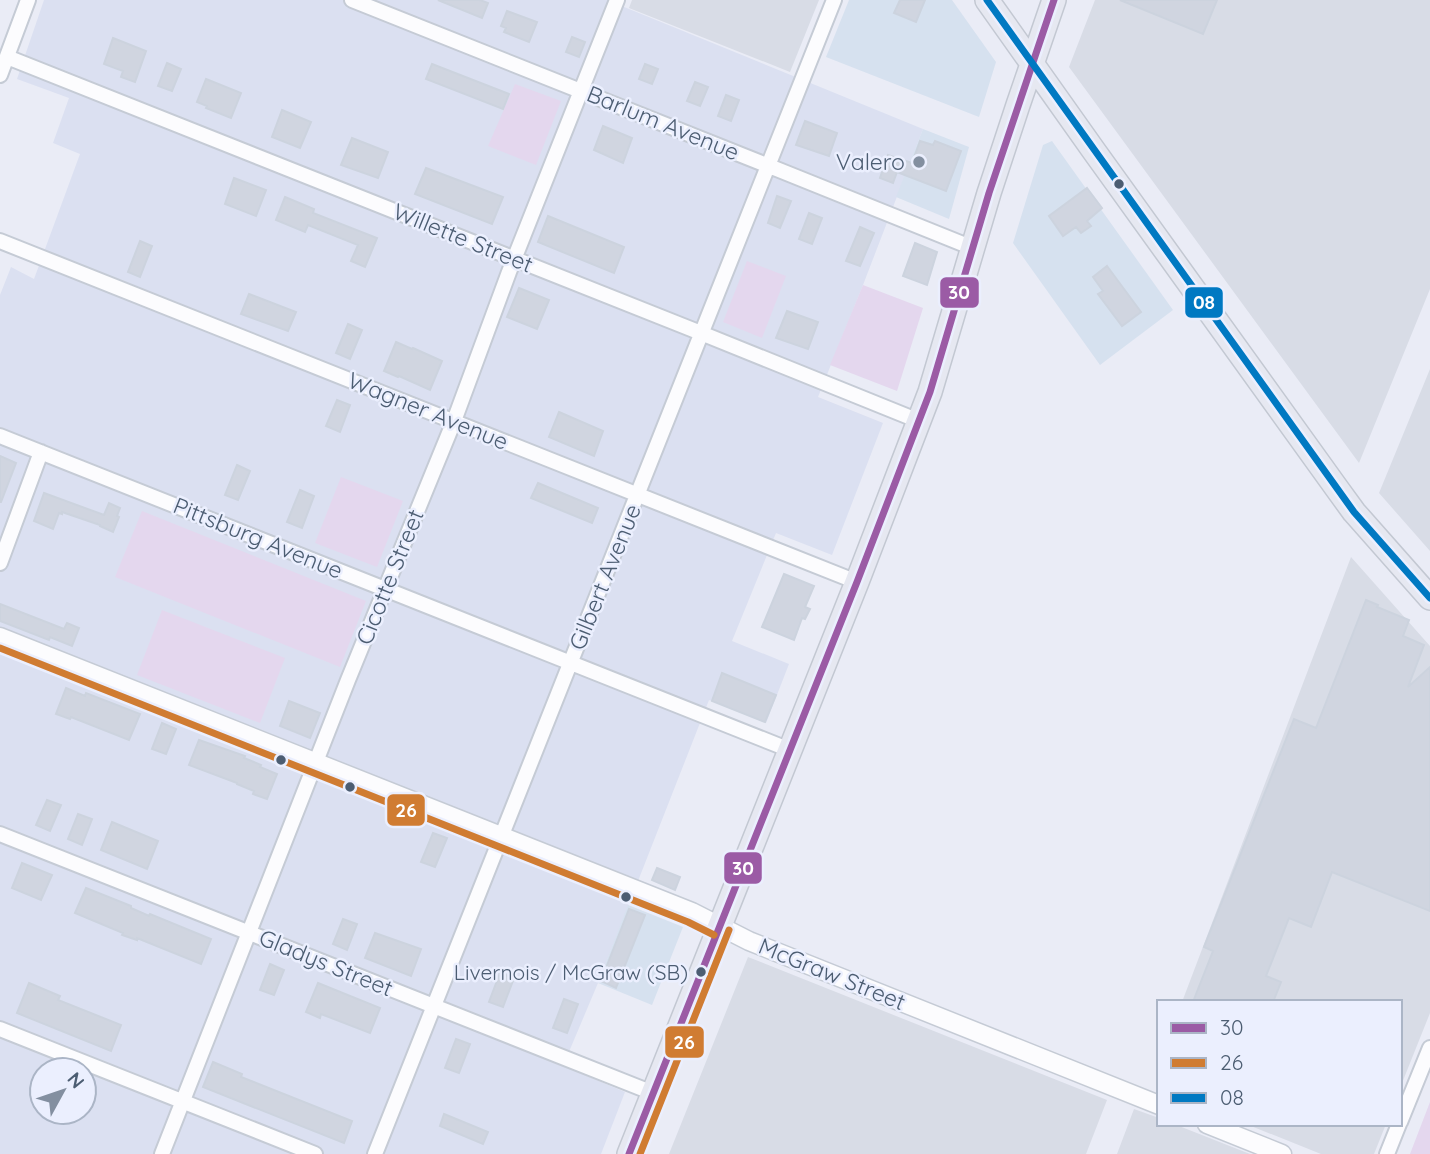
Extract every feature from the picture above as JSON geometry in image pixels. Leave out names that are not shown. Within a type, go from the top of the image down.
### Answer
[{"type":"main road","points":[[987,0],[1354,512],[1430,598]]},
{"type":"main road","points":[[629,1154],[930,392],[972,248],[1054,0]]},
{"type":"street","points":[[0,75],[28,0]]},
{"type":"street","name":"Barlum Avenue","points":[[352,0],[972,248]]},
{"type":"street","name":"Cicotte Street","points":[[162,1154],[454,421],[514,259],[617,0]]},
{"type":"street","name":"Gilbert Avenue","points":[[375,1154],[834,0]]},
{"type":"street","name":"Willette Street","points":[[7,57],[919,421]]},
{"type":"street","name":"Wagner Avenue","points":[[0,241],[857,582]]},
{"type":"street","name":"Pittsburg Avenue","points":[[0,436],[789,750]]},
{"type":"street","points":[[0,563],[41,452]]},
{"type":"street","name":"McGraw Street","points":[[0,637],[692,912],[750,941],[1157,1104]]},
{"type":"street","name":"Gladys Street","points":[[0,834],[653,1093]]},
{"type":"street","points":[[0,1029],[315,1154]]},
{"type":"street","points":[[1402,1118],[1430,1048]]},
{"type":"street","points":[[1213,1126],[1282,1154]]},
{"type":"street","points":[[1387,1154],[1399,1126]]},
{"type":"shaded area","points":[[44,0],[607,0],[923,129],[818,397],[883,423],[832,555],[776,533],[732,641],[789,664],[766,723],[709,700],[563,1066],[625,1092],[601,1154],[0,1154],[0,295],[11,267],[34,279],[80,154],[53,143],[69,98],[17,79]]},
{"type":"shaded area","points":[[632,0],[819,0],[790,72],[629,8]]},
{"type":"shaded area","points":[[849,0],[952,0],[996,62],[979,117],[826,57]]},
{"type":"shaded area","points":[[1095,0],[1430,0],[1430,289],[1359,463],[1069,67]]},
{"type":"shaded area","points":[[515,84],[561,101],[536,165],[488,146]]},
{"type":"shaded area","points":[[923,129],[969,147],[949,219],[896,197]]},
{"type":"shaded area","points":[[1052,141],[1173,310],[1100,365],[1013,243],[1043,145]]},
{"type":"shaded area","points":[[747,261],[786,276],[762,338],[723,322]]},
{"type":"shaded area","points":[[863,285],[923,308],[897,391],[830,365]]},
{"type":"shaded area","points":[[1430,369],[1430,551],[1379,493]]},
{"type":"shaded area","points":[[341,477],[403,501],[377,567],[315,543]]},
{"type":"shaded area","points":[[142,511],[366,601],[340,667],[115,577]]},
{"type":"shaded area","points":[[1351,557],[1430,646],[1430,1013],[1402,1083],[1402,1000],[1183,1000]]},
{"type":"shaded area","points":[[162,610],[285,658],[260,723],[137,675]]},
{"type":"shaded area","points":[[628,905],[683,927],[652,1005],[598,983]]},
{"type":"shaded area","points":[[748,957],[1107,1100],[1086,1154],[669,1154]]},
{"type":"shaded area","points":[[1430,1102],[1430,1154],[1410,1154]]},
{"type":"shaded area","points":[[1134,1109],[1157,1117],[1157,1126],[1179,1126],[1250,1154],[1117,1154]]},
{"type":"shaded area","points":[[1251,1126],[1385,1126],[1374,1154],[1321,1154]]},
{"type":"building","points":[[438,0],[480,0],[488,3],[482,18]]},
{"type":"building","points":[[900,0],[925,0],[916,22],[894,13]]},
{"type":"building","points":[[1120,0],[1217,0],[1203,34]]},
{"type":"building","points":[[507,11],[537,22],[529,42],[504,32],[506,28],[501,26]]},
{"type":"building","points":[[572,37],[585,42],[579,57],[566,52]]},
{"type":"building","points":[[113,38],[146,51],[135,82],[121,77],[123,71],[104,64]]},
{"type":"building","points":[[167,63],[181,69],[172,91],[158,86]]},
{"type":"building","points":[[432,64],[509,94],[503,109],[426,79]]},
{"type":"building","points":[[645,64],[658,69],[652,84],[639,79]]},
{"type":"building","points":[[206,79],[241,93],[231,118],[197,102]]},
{"type":"building","points":[[695,82],[708,87],[700,106],[687,101]]},
{"type":"building","points":[[726,95],[739,100],[731,121],[718,116]]},
{"type":"building","points":[[282,110],[311,122],[300,148],[272,137]]},
{"type":"building","points":[[805,121],[837,133],[829,156],[796,145]]},
{"type":"building","points":[[603,126],[632,138],[623,163],[594,150]]},
{"type":"building","points":[[352,138],[388,152],[378,178],[341,165]]},
{"type":"building","points":[[920,141],[933,145],[935,141],[961,151],[946,191],[897,172],[893,183],[880,178],[888,155],[912,163]]},
{"type":"building","points":[[426,168],[503,197],[492,224],[415,194]]},
{"type":"building","points":[[234,178],[266,190],[256,216],[225,204]]},
{"type":"building","points":[[1087,188],[1102,208],[1087,221],[1091,226],[1081,233],[1076,227],[1063,236],[1049,216]]},
{"type":"building","points":[[777,196],[791,201],[780,228],[768,223]]},
{"type":"building","points":[[285,197],[314,209],[313,213],[377,238],[365,267],[351,261],[358,245],[308,225],[305,232],[276,220]]},
{"type":"building","points":[[809,213],[822,218],[812,244],[799,239]]},
{"type":"building","points":[[548,216],[624,247],[614,273],[538,242]]},
{"type":"building","points":[[860,227],[874,233],[860,266],[846,261]]},
{"type":"building","points":[[140,241],[152,246],[140,277],[128,272]]},
{"type":"building","points":[[915,243],[937,252],[927,285],[903,276]]},
{"type":"building","points":[[1107,266],[1141,312],[1122,326],[1098,294],[1103,291],[1093,277]]},
{"type":"building","points":[[519,288],[549,300],[537,329],[507,317]]},
{"type":"building","points":[[249,294],[296,312],[288,331],[241,314]]},
{"type":"building","points":[[787,311],[818,322],[808,349],[776,338]]},
{"type":"building","points":[[348,324],[362,330],[350,359],[336,353]]},
{"type":"building","points":[[396,342],[442,361],[430,390],[384,371]]},
{"type":"building","points":[[337,400],[350,405],[340,432],[326,426]]},
{"type":"building","points":[[559,412],[603,431],[594,456],[549,437]]},
{"type":"building","points":[[0,456],[16,463],[1,502],[0,502]]},
{"type":"building","points":[[237,465],[250,471],[238,500],[225,495]]},
{"type":"building","points":[[538,483],[598,508],[592,523],[531,498]]},
{"type":"building","points":[[300,490],[314,496],[302,528],[287,522]]},
{"type":"building","points":[[44,493],[104,515],[109,503],[120,508],[113,532],[62,512],[59,513],[53,529],[34,521]]},
{"type":"building","points":[[784,574],[814,586],[805,607],[810,609],[805,619],[802,618],[794,640],[762,627]]},
{"type":"building","points":[[1366,600],[1409,620],[1403,636],[1424,645],[1408,687],[1430,667],[1430,911],[1332,872],[1311,927],[1289,918],[1266,976],[1281,982],[1274,1000],[1194,1000],[1213,951],[1204,947],[1294,719],[1316,728]]},
{"type":"building","points":[[0,604],[64,629],[67,623],[79,628],[72,646],[0,621]]},
{"type":"building","points":[[722,673],[776,695],[765,722],[712,701]]},
{"type":"building","points":[[66,688],[140,714],[129,740],[71,717],[70,719],[56,714]]},
{"type":"building","points":[[289,701],[320,713],[310,738],[280,726]]},
{"type":"building","points":[[162,723],[176,729],[166,754],[152,749]]},
{"type":"building","points":[[199,740],[245,756],[244,758],[261,765],[260,767],[277,774],[267,799],[253,794],[254,791],[237,783],[189,765]]},
{"type":"building","points":[[47,800],[61,805],[50,831],[36,825]]},
{"type":"building","points":[[78,814],[92,819],[82,845],[68,839]]},
{"type":"building","points":[[112,822],[158,841],[147,869],[101,850]]},
{"type":"building","points":[[433,833],[447,838],[435,867],[421,862]]},
{"type":"building","points":[[22,863],[52,875],[41,900],[12,888]]},
{"type":"building","points":[[657,868],[680,877],[675,890],[652,880]]},
{"type":"building","points":[[86,888],[149,916],[150,914],[211,939],[201,964],[137,938],[122,935],[123,933],[75,913]]},
{"type":"building","points":[[629,909],[645,915],[616,988],[601,981]]},
{"type":"building","points":[[343,919],[357,924],[347,950],[333,944]]},
{"type":"building","points":[[375,933],[421,949],[411,976],[365,958]]},
{"type":"building","points":[[270,964],[284,970],[274,995],[260,990]]},
{"type":"building","points":[[500,973],[514,978],[503,1007],[489,1002]]},
{"type":"building","points":[[29,983],[60,996],[58,1000],[121,1025],[111,1051],[17,1013]]},
{"type":"building","points":[[318,983],[380,1008],[370,1033],[321,1014],[320,1018],[306,1012]]},
{"type":"building","points":[[564,999],[578,1004],[567,1033],[553,1028]]},
{"type":"building","points":[[456,1039],[470,1044],[459,1073],[445,1068]]},
{"type":"building","points":[[213,1062],[242,1074],[241,1077],[352,1121],[344,1143],[203,1087]]},
{"type":"building","points":[[444,1114],[488,1132],[483,1144],[440,1126]]},
{"type":"transit line","name":"08","points":[[987,0],[1354,512],[1430,598]]},
{"type":"transit line","name":"30","points":[[629,1154],[930,392],[989,193],[1054,0]]},
{"type":"transit line","name":"26","points":[[0,648],[688,922],[714,935]]},
{"type":"transit line","name":"26","points":[[640,1154],[729,930]]},
{"type":"place","name":"Valero","points":[[919,162]]},
{"type":"place","name":"Livernois / McGraw (SB)","points":[[701,972]]}]
